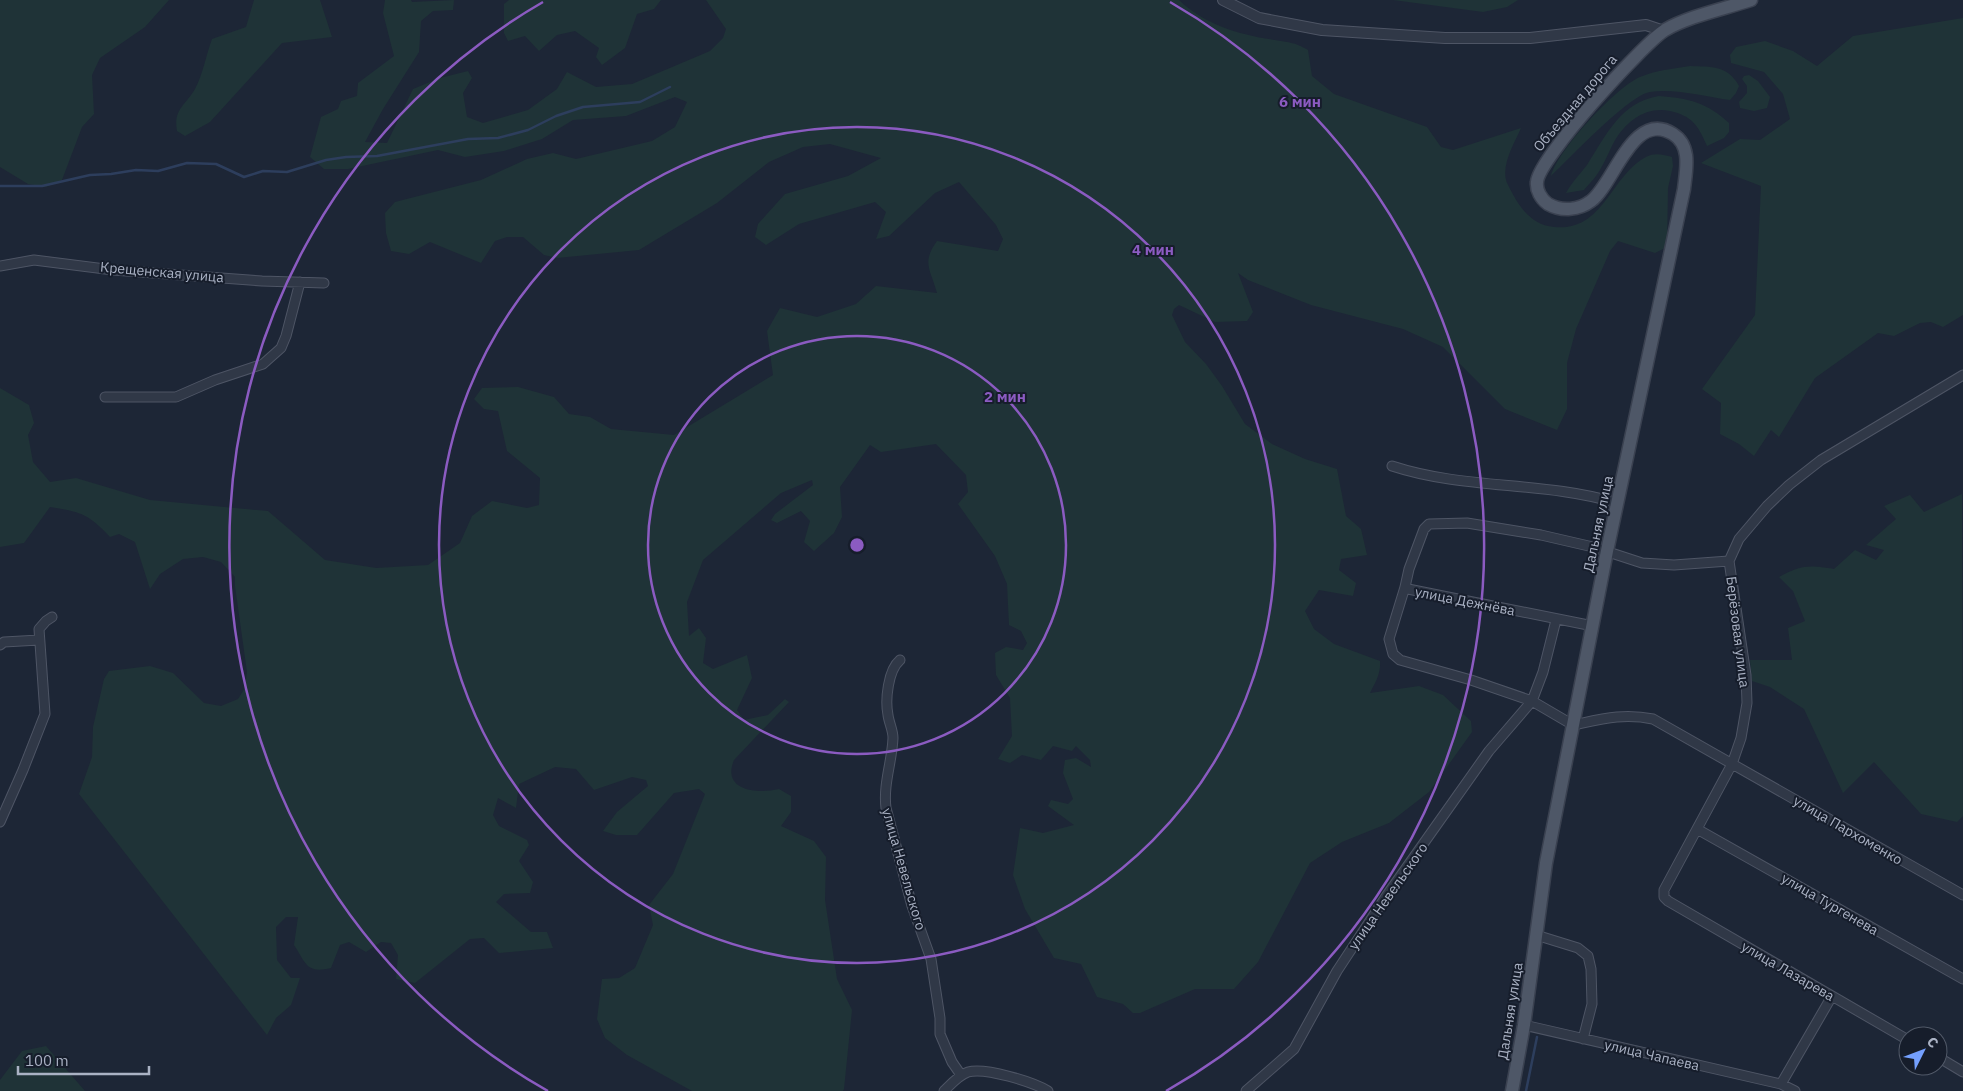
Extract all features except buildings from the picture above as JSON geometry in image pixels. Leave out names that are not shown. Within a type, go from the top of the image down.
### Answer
[{"type":"main road","name":"Объездная дорога","points":[[1663,130],[1650,130],[1636,138],[1602,190],[1585,205],[1565,210],[1550,205],[1540,195],[1536,183],[1543,164],[1630,61],[1664,31],[1675,25],[1751,0]]},
{"type":"main road","name":"Дальняя улица","points":[[1512,1091],[1524,1025],[1546,863],[1607,551],[1684,189],[1687,166],[1685,148],[1676,136],[1663,130]]},
{"type":"street","points":[[1223,0],[1259,18],[1322,30],[1445,38],[1530,38],[1646,25],[1664,31]]},
{"type":"street","name":"Крещенская улица","points":[[0,266],[34,260],[113,270],[262,281],[324,283]]},
{"type":"street","points":[[105,397],[176,397],[215,380],[263,364],[281,348],[300,282]]},
{"type":"street","name":"Берёзовая улица","points":[[1668,902],[1664,896],[1664,890],[1732,764],[1741,738],[1747,703],[1746,675],[1729,561],[1739,539],[1767,506],[1789,485],[1841,447],[1963,375]]},
{"type":"street","points":[[1392,466],[1417,474],[1557,490],[1617,504]]},
{"type":"street","name":"улица Дежнёва","points":[[1593,626],[1556,620],[1405,587],[1409,569],[1424,529],[1429,524],[1467,523],[1541,535],[1607,551]]},
{"type":"street","points":[[1607,551],[1642,562],[1674,565],[1729,561]]},
{"type":"street","points":[[1405,587],[1388,639],[1393,654],[1400,660],[1471,680],[1532,701],[1573,725]]},
{"type":"street","points":[[0,822],[45,714],[44,678],[39,640],[40,630],[46,620],[52,617]]},
{"type":"street","name":"улица Невельского","points":[[1246,1091],[1294,1049],[1338,971],[1387,895],[1489,751],[1532,701],[1543,672],[1556,620]]},
{"type":"street","points":[[0,645],[4,642],[39,640]]},
{"type":"street","name":"улица Невельского","points":[[900,660],[893,666],[888,692],[887,714],[893,737],[884,793],[886,808],[912,906],[931,959],[940,1018],[940,1034],[952,1062],[961,1075]]},
{"type":"street","name":"улица Пархоменко","points":[[1573,725],[1613,716],[1634,715],[1653,719],[1963,895]]},
{"type":"street","name":"улица Тургенева","points":[[1697,829],[1963,979]]},
{"type":"street","name":"улица Лазарева","points":[[1668,902],[1898,1034]]},
{"type":"street","points":[[1536,935],[1578,948],[1584,951],[1590,960],[1592,1004],[1583,1039]]},
{"type":"street","points":[[1781,1084],[1832,996]]},
{"type":"street","name":"улица Чапаева","points":[[1524,1025],[1781,1084],[1795,1091]]},
{"type":"street","points":[[1948,1063],[1963,1072]]},
{"type":"street","points":[[944,1091],[961,1075],[974,1071],[993,1073],[1035,1084],[1048,1091]]},
{"type":"green space","points":[[0,0],[169,0],[145,27],[100,58],[92,75],[94,114],[82,127],[62,180],[46,187],[28,184],[0,167]]},
{"type":"green space","points":[[254,0],[320,0],[332,37],[282,43],[210,122],[185,136],[177,131],[177,117],[198,83],[212,39],[246,27]]},
{"type":"green space","points":[[385,0],[411,0],[412,2],[454,0],[453,10],[433,11],[421,21],[419,52],[383,109],[365,142],[387,143],[413,89],[440,78],[468,71],[472,78],[463,93],[467,117],[483,123],[528,110],[557,89],[567,72],[596,87],[632,84],[710,51],[723,38],[726,29],[706,0],[1179,0],[1200,16],[1224,28],[1292,43],[1308,50],[1312,76],[1334,94],[1427,127],[1441,147],[1453,150],[1521,128],[1508,156],[1505,171],[1506,178],[1516,200],[1526,213],[1538,222],[1546,225],[1554,227],[1571,226],[1584,221],[1596,212],[1623,177],[1646,157],[1659,154],[1672,157],[1673,166],[1668,188],[1667,247],[1655,253],[1618,241],[1610,251],[1576,329],[1567,363],[1567,409],[1557,430],[1505,409],[1443,347],[1403,329],[1311,305],[1248,280],[1238,273],[1253,312],[1247,321],[1215,322],[1179,305],[1174,309],[1172,315],[1185,342],[1206,364],[1245,424],[1272,444],[1305,459],[1337,469],[1346,516],[1361,529],[1367,555],[1341,559],[1339,570],[1356,583],[1353,596],[1319,590],[1305,611],[1314,629],[1334,644],[1380,661],[1379,674],[1370,693],[1419,686],[1443,695],[1471,721],[1472,732],[1429,792],[1389,823],[1342,842],[1310,863],[1258,962],[1234,989],[1195,989],[1140,1013],[1133,1013],[1123,1004],[1097,997],[1081,964],[1054,958],[1025,909],[1013,875],[1020,828],[1043,833],[1074,825],[1048,806],[1051,800],[1068,804],[1073,799],[1063,773],[1065,760],[1076,758],[1091,767],[1090,760],[1076,746],[1072,751],[1053,746],[1041,760],[1022,755],[1010,763],[998,759],[1012,736],[1010,698],[996,675],[995,653],[1006,647],[1023,650],[1027,643],[1021,631],[1009,625],[1007,584],[995,556],[958,504],[968,492],[966,475],[936,444],[881,452],[870,445],[840,487],[842,517],[834,533],[814,551],[804,542],[810,521],[801,511],[777,523],[771,520],[775,514],[813,485],[812,480],[781,493],[703,560],[687,602],[689,636],[699,628],[706,638],[703,663],[713,669],[747,655],[752,678],[737,710],[744,720],[768,715],[785,699],[789,702],[734,760],[731,770],[737,784],[744,788],[761,791],[779,789],[791,796],[791,812],[781,826],[814,841],[826,857],[825,900],[837,979],[852,1010],[843,1091],[692,1091],[627,1055],[605,1038],[597,1019],[602,979],[619,978],[635,968],[653,925],[649,905],[673,874],[705,794],[699,789],[674,793],[637,835],[616,835],[603,831],[617,812],[648,786],[646,780],[632,777],[594,790],[576,769],[555,767],[519,784],[516,808],[498,798],[493,815],[499,826],[527,840],[529,845],[519,861],[533,882],[530,893],[504,894],[496,902],[531,932],[547,932],[553,948],[499,953],[484,938],[470,939],[415,983],[396,979],[398,955],[391,943],[381,942],[366,952],[349,942],[340,945],[331,968],[311,968],[304,962],[294,945],[298,917],[286,917],[276,927],[277,960],[291,978],[300,978],[291,1005],[276,1018],[267,1035],[79,794],[92,757],[93,727],[104,679],[109,671],[150,666],[173,673],[204,703],[221,706],[238,699],[245,688],[247,672],[235,577],[221,562],[203,557],[183,559],[160,574],[150,589],[135,542],[119,534],[110,537],[96,523],[76,512],[50,507],[24,543],[0,547],[0,388],[29,405],[34,423],[28,435],[33,462],[50,482],[76,478],[150,500],[268,511],[325,560],[376,568],[428,565],[460,543],[472,516],[492,501],[527,508],[539,505],[540,478],[507,451],[498,411],[484,409],[474,399],[482,388],[518,387],[554,397],[569,414],[590,417],[611,429],[674,435],[773,375],[767,331],[780,308],[817,317],[856,304],[876,286],[937,293],[928,261],[929,255],[937,241],[998,251],[1003,239],[996,225],[959,182],[935,193],[889,236],[876,239],[886,212],[875,202],[799,224],[766,245],[755,237],[758,224],[785,194],[848,176],[881,158],[830,144],[803,147],[769,162],[717,203],[639,250],[557,258],[544,255],[523,237],[507,237],[495,241],[481,263],[430,242],[409,254],[391,251],[386,233],[385,213],[395,202],[481,180],[527,159],[553,153],[576,159],[652,141],[675,127],[687,102],[675,97],[626,116],[573,120],[542,139],[504,151],[465,157],[438,150],[348,169],[324,169],[310,157],[321,117],[338,109],[341,101],[357,96],[358,83],[394,56],[383,13]]},
{"type":"green space","points":[[509,0],[661,0],[654,9],[637,14],[625,48],[602,65],[596,57],[599,48],[575,31],[557,35],[539,51],[525,36],[508,41],[504,33],[504,4]]},
{"type":"green space","points":[[1393,0],[1518,0],[1507,7],[1483,12]]},
{"type":"green space","points":[[1963,18],[1963,315],[1943,327],[1931,322],[1920,323],[1894,336],[1878,333],[1815,378],[1779,437],[1771,430],[1754,456],[1739,444],[1720,434],[1721,403],[1702,389],[1755,315],[1761,186],[1701,163],[1740,139],[1760,140],[1790,119],[1783,94],[1764,72],[1731,63],[1730,55],[1736,47],[1765,41],[1793,51],[1817,66],[1853,36]]},
{"type":"green space","points":[[1690,66],[1718,68],[1730,74],[1739,86],[1736,93],[1730,100],[1669,91],[1650,92],[1640,96],[1614,115],[1551,176],[1564,151],[1575,136],[1617,93],[1640,77]]},
{"type":"green space","points":[[1749,75],[1758,81],[1770,97],[1767,108],[1754,111],[1740,108],[1739,102],[1747,93],[1747,86],[1742,79],[1744,76]]},
{"type":"green space","points":[[1659,96],[1679,98],[1705,106],[1729,123],[1729,132],[1724,138],[1707,146],[1701,132],[1693,122],[1684,116],[1662,110],[1647,112],[1633,120],[1622,131],[1599,171],[1584,190],[1566,193],[1616,121],[1634,105],[1646,99]]},
{"type":"green space","points":[[1962,494],[1963,816],[1957,822],[1921,814],[1874,762],[1843,793],[1804,709],[1770,687],[1752,681],[1750,660],[1792,660],[1788,628],[1805,621],[1793,591],[1779,577],[1805,567],[1834,569],[1855,550],[1876,560],[1884,550],[1866,545],[1896,519],[1884,506],[1910,495],[1924,512]]},
{"type":"green space","points":[[46,1046],[85,1091],[0,1091],[0,1080],[22,1051]]},
{"type":"waterway","points":[[0,186],[42,186],[90,175],[136,170],[158,171],[187,163],[216,164],[244,177],[263,171],[287,172],[326,160],[377,156],[468,139],[498,138],[528,130],[556,116],[583,107],[640,102],[670,87]]},
{"type":"waterway","points":[[1526,1091],[1537,1037]]}]
